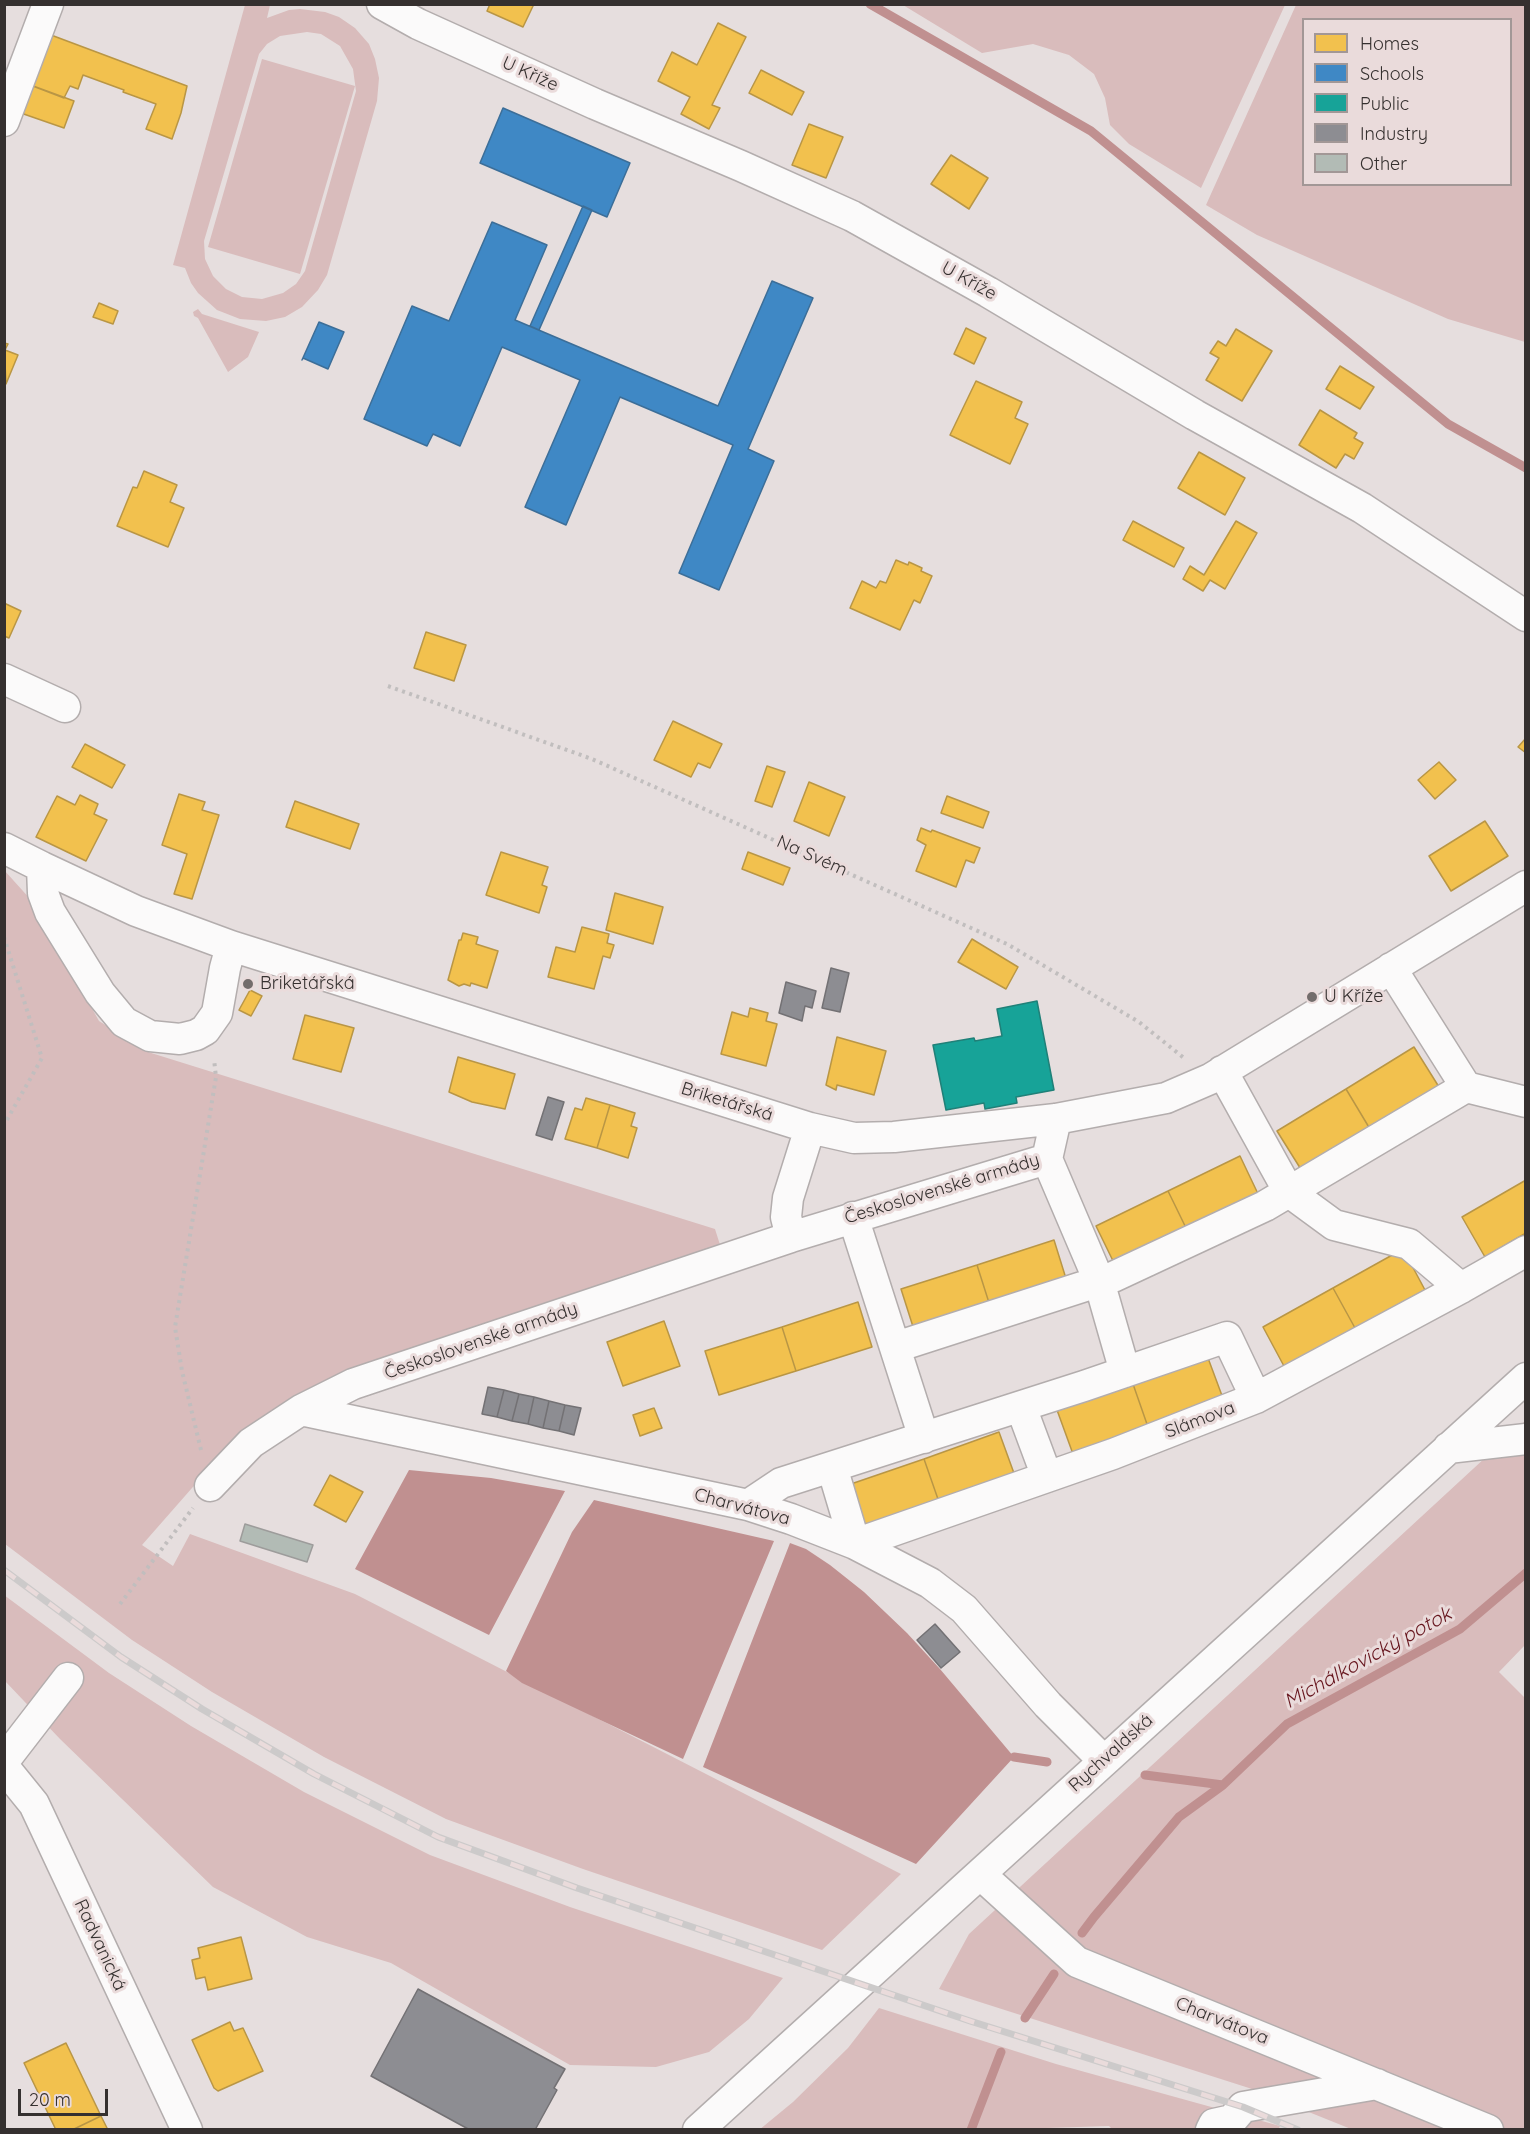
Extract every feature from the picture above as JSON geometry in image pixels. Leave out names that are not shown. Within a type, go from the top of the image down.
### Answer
[{"type":"street","points":[[4,121],[48,4]]},
{"type":"street","name":"U Kříže","points":[[382,4],[418,24],[595,104],[741,165],[852,216],[988,292],[1195,415],[1362,508],[1526,616]]},
{"type":"street","points":[[4,679],[65,707]]},
{"type":"street","name":"Briketářská","points":[[4,848],[136,910],[231,946],[810,1128],[854,1138],[894,1137],[1056,1119]]},
{"type":"street","points":[[42,867],[43,893],[50,912],[100,993],[124,1022],[150,1036],[180,1039],[205,1030],[217,1013],[231,946]]},
{"type":"street","points":[[1056,1119],[1166,1098],[1216,1075],[1526,886]]},
{"type":"street","points":[[1391,968],[1466,1087],[1526,1102]]},
{"type":"street","points":[[1216,1075],[1290,1192],[1334,1226],[1409,1244],[1461,1288]]},
{"type":"street","points":[[896,1347],[1113,1277],[1290,1192],[1466,1087]]},
{"type":"street","name":"Československé armády","points":[[210,1486],[251,1443],[301,1410],[353,1384],[791,1237],[1047,1159],[1056,1119]]},
{"type":"street","points":[[791,1237],[786,1216],[788,1198],[810,1128]]},
{"type":"street","points":[[1047,1159],[1099,1281],[1125,1372]]},
{"type":"street","points":[[853,1217],[924,1438]]},
{"type":"street","name":"Slámova","points":[[855,1544],[1113,1454],[1256,1398],[1526,1251]]},
{"type":"street","points":[[748,1505],[781,1483],[1021,1407],[1227,1337],[1256,1398]]},
{"type":"street","name":"Rychvaldská","points":[[698,2130],[1526,1378]]},
{"type":"street","points":[[1021,1407],[1047,1477]]},
{"type":"street","name":"Charvátova","points":[[301,1410],[748,1505],[791,1518],[855,1544],[930,1583],[964,1609],[1048,1705],[1103,1760]]},
{"type":"street","points":[[1448,1449],[1526,1439]]},
{"type":"street","points":[[832,1467],[855,1544]]},
{"type":"street","points":[[4,1761],[68,1678]]},
{"type":"street","name":"Radvanická","points":[[4,1767],[34,1804],[187,2130]]},
{"type":"street","name":"Charvátova","points":[[980,1874],[1077,1962],[1488,2130]]},
{"type":"street","points":[[1211,2130],[1214,2124],[1232,2120],[1243,2107],[1377,2084]]},
{"type":"path","name":"Na Svém","points":[[388,686],[592,759],[1008,944],[1139,1022],[1216,1075]]},
{"type":"path","points":[[4,937],[42,1058],[4,1125]]},
{"type":"path","points":[[120,1604],[210,1486],[182,1371],[175,1327],[216,1077],[215,1062],[205,1030]]},
{"type":"shaded area","points":[[245,5],[270,5],[267,18],[289,10],[325,12],[339,17],[355,28],[369,44],[375,59],[379,78],[377,101],[327,275],[318,290],[302,307],[285,317],[266,321],[240,319],[217,310],[198,293],[185,268],[173,265]],"holes":[[[307,32],[321,34],[340,46],[353,69],[356,91],[305,271],[296,284],[283,293],[262,299],[242,297],[226,289],[213,276],[205,259],[204,241],[259,54],[267,44],[280,36]]]},
{"type":"shaded area","points":[[903,5],[1285,5],[1201,188],[1129,144],[1110,125],[1105,98],[1094,74],[1069,55],[1033,44],[982,53]]},
{"type":"shaded area","points":[[1296,5],[1525,5],[1525,342],[1448,319],[1257,235],[1206,205]]},
{"type":"shaded area","points":[[262,59],[355,86],[300,274],[208,247]]},
{"type":"shaded area","points":[[198,309],[202,314],[259,332],[248,357],[228,372],[198,318],[194,316],[193,312]]},
{"type":"shaded area","points":[[4,870],[32,901],[99,1021],[148,1052],[715,1229],[721,1248],[322,1383],[222,1457],[142,1545],[173,1566],[190,1534],[355,1594],[901,1874],[822,1950],[583,1869],[446,1819],[324,1757],[212,1692],[132,1640],[5,1544]]},
{"type":"shaded area","points":[[1525,1421],[1525,1645],[1499,1672],[1525,1698],[1525,2129],[1351,2129],[1249,2088],[939,1989],[969,1934]]},
{"type":"shaded area","points":[[409,1470],[491,1478],[565,1491],[489,1635],[355,1569]]},
{"type":"shaded area","points":[[594,1500],[774,1541],[683,1759],[522,1683],[506,1671],[572,1532]]},
{"type":"shaded area","points":[[790,1543],[806,1549],[830,1565],[864,1592],[907,1633],[1014,1757],[916,1864],[703,1767]]},
{"type":"shaded area","points":[[4,1595],[109,1673],[191,1726],[304,1792],[430,1855],[570,1907],[783,1978],[749,2019],[709,2052],[656,2067],[570,2065],[391,1963],[307,1937],[213,1887],[60,1739],[5,1681]]},
{"type":"shaded area","points":[[879,2008],[1056,2064],[1280,2126],[1278,2130],[1113,2130],[1109,2126],[984,2130],[759,2130],[793,2102],[848,2048]]},
{"type":"building: Homes","points":[[490,4],[534,4],[523,27],[487,11]]},
{"type":"building: Homes","points":[[718,23],[746,37],[712,105],[720,108],[709,129],[681,114],[690,97],[658,81],[672,52],[697,65]]},
{"type":"building: Homes","points":[[43,32],[187,86],[172,139],[146,129],[156,104],[123,92],[124,90],[83,75],[78,89],[70,86],[64,98],[25,83]]},
{"type":"building: Homes","points":[[761,70],[804,92],[792,115],[749,93]]},
{"type":"building: Homes","points":[[25,83],[74,101],[64,128],[15,111]]},
{"type":"building: Homes","points":[[809,124],[843,137],[826,178],[792,165]]},
{"type":"building: Homes","points":[[951,155],[988,178],[969,209],[931,184]]},
{"type":"building: Homes","points":[[99,303],[118,311],[113,324],[93,317]]},
{"type":"building: Homes","points":[[966,328],[986,338],[974,364],[954,354]]},
{"type":"building: Homes","points":[[1236,329],[1272,351],[1242,401],[1206,380],[1219,358],[1210,353],[1218,341],[1226,346]]},
{"type":"building: Homes","points":[[4,343],[8,344],[5,350],[18,355],[6,384]]},
{"type":"building: Homes","points":[[1340,366],[1374,387],[1360,409],[1326,389]]},
{"type":"building: Homes","points":[[976,381],[1022,402],[1015,418],[1028,424],[1010,464],[950,435]]},
{"type":"building: Homes","points":[[1320,410],[1357,433],[1354,438],[1363,443],[1354,459],[1345,454],[1336,468],[1299,445]]},
{"type":"building: Homes","points":[[1199,452],[1245,478],[1225,515],[1178,488]]},
{"type":"building: Homes","points":[[144,471],[177,485],[170,502],[184,508],[168,547],[117,526],[133,487],[137,488]]},
{"type":"building: Homes","points":[[1133,521],[1184,548],[1174,567],[1123,540]]},
{"type":"building: Homes","points":[[1236,521],[1257,533],[1225,589],[1210,580],[1203,591],[1183,579],[1190,566],[1204,575]]},
{"type":"building: Homes","points":[[896,560],[908,565],[909,562],[932,576],[920,603],[914,600],[900,630],[850,608],[862,581],[876,588],[880,581],[886,583]]},
{"type":"building: Homes","points":[[4,603],[21,611],[9,638],[4,636]]},
{"type":"building: Homes","points":[[426,632],[466,645],[454,681],[414,668]]},
{"type":"building: Homes","points":[[673,721],[722,744],[710,768],[698,763],[691,777],[654,760]]},
{"type":"building: Homes","points":[[1526,738],[1526,753],[1518,747]]},
{"type":"building: Homes","points":[[85,744],[125,765],[112,788],[72,767]]},
{"type":"building: Homes","points":[[1439,762],[1456,780],[1435,799],[1418,780]]},
{"type":"building: Homes","points":[[767,766],[785,772],[772,807],[755,801]]},
{"type":"building: Homes","points":[[809,782],[845,797],[829,836],[794,821]]},
{"type":"building: Homes","points":[[179,794],[205,802],[202,810],[219,815],[192,899],[174,894],[187,854],[162,845]]},
{"type":"building: Homes","points":[[80,795],[98,804],[94,814],[107,820],[86,861],[36,837],[57,796],[75,805]]},
{"type":"building: Homes","points":[[947,796],[989,812],[983,828],[941,813]]},
{"type":"building: Homes","points":[[295,801],[359,824],[350,849],[286,827]]},
{"type":"building: Homes","points":[[1485,821],[1508,856],[1451,891],[1429,856]]},
{"type":"building: Homes","points":[[921,828],[980,848],[974,863],[966,860],[956,887],[916,871],[926,845],[917,840]]},
{"type":"building: Homes","points":[[501,852],[548,867],[542,885],[547,887],[539,913],[486,895]]},
{"type":"building: Homes","points":[[748,852],[790,868],[783,885],[742,869]]},
{"type":"building: Homes","points":[[615,893],[663,907],[653,944],[606,930]]},
{"type":"building: Homes","points":[[582,927],[609,934],[607,943],[614,945],[610,958],[603,956],[594,989],[548,977],[556,947],[575,952]]},
{"type":"building: Homes","points":[[463,933],[478,937],[476,944],[498,951],[487,988],[471,983],[470,986],[464,984],[459,986],[448,980]]},
{"type":"building: Homes","points":[[972,939],[1018,967],[1006,989],[958,962]]},
{"type":"building: Homes","points":[[250,990],[262,996],[251,1016],[239,1010]]},
{"type":"building: Homes","points":[[750,1008],[768,1013],[766,1021],[777,1024],[766,1066],[721,1054],[732,1012],[748,1017]]},
{"type":"building: Homes","points":[[305,1015],[354,1028],[341,1072],[293,1059]]},
{"type":"building: Homes","points":[[837,1037],[886,1051],[874,1095],[837,1085],[836,1090],[826,1085]]},
{"type":"building: Homes","points":[[1414,1047],[1439,1087],[1370,1129],[1346,1089]]},
{"type":"building: Homes","points":[[458,1057],[515,1074],[505,1109],[472,1102],[449,1092]]},
{"type":"building: Homes","points":[[1346,1089],[1370,1129],[1302,1171],[1277,1131]]},
{"type":"building: Homes","points":[[586,1098],[610,1105],[597,1148],[565,1139],[575,1108],[582,1110]]},
{"type":"building: Homes","points":[[610,1105],[635,1113],[631,1126],[637,1128],[628,1158],[597,1148]]},
{"type":"building: Homes","points":[[1240,1156],[1260,1198],[1188,1232],[1168,1191]]},
{"type":"building: Homes","points":[[1526,1180],[1526,1233],[1485,1257],[1462,1217]]},
{"type":"building: Homes","points":[[1168,1191],[1188,1232],[1116,1267],[1096,1226]]},
{"type":"building: Homes","points":[[1054,1240],[1068,1285],[991,1309],[977,1265]]},
{"type":"building: Homes","points":[[1403,1249],[1425,1290],[1355,1328],[1333,1288]]},
{"type":"building: Homes","points":[[977,1265],[991,1309],[915,1333],[901,1289]]},
{"type":"building: Homes","points":[[1333,1288],[1355,1328],[1285,1368],[1263,1327]]},
{"type":"building: Homes","points":[[858,1302],[872,1347],[796,1371],[782,1327]]},
{"type":"building: Homes","points":[[664,1321],[680,1366],[623,1386],[607,1342]]},
{"type":"building: Homes","points":[[782,1327],[796,1371],[719,1395],[705,1351]]},
{"type":"building: Homes","points":[[1208,1358],[1224,1401],[1148,1427],[1133,1384]]},
{"type":"building: Homes","points":[[1133,1384],[1148,1427],[1073,1454],[1057,1410]]},
{"type":"building: Homes","points":[[654,1408],[662,1428],[640,1436],[633,1415]]},
{"type":"building: Homes","points":[[999,1432],[1015,1476],[939,1502],[924,1459]]},
{"type":"building: Homes","points":[[924,1459],[939,1502],[864,1529],[848,1485]]},
{"type":"building: Homes","points":[[330,1475],[363,1492],[346,1522],[314,1505]]},
{"type":"building: Homes","points":[[241,1937],[252,1979],[208,1990],[205,1977],[196,1979],[192,1960],[200,1958],[198,1948]]},
{"type":"building: Homes","points":[[230,2022],[234,2031],[243,2028],[263,2071],[218,2091],[214,2088],[192,2040]]},
{"type":"building: Homes","points":[[66,2043],[101,2116],[72,2130],[56,2130],[24,2063]]},
{"type":"building: Homes","points":[[101,2116],[108,2130],[72,2130]]},
{"type":"building: Schools","points":[[503,108],[630,163],[607,217],[480,163]]},
{"type":"building: Schools","points":[[583,206],[592,210],[539,330],[530,326]]},
{"type":"building: Schools","points":[[492,222],[547,245],[515,320],[718,406],[772,281],[813,298],[748,449],[774,461],[719,590],[679,573],[733,445],[620,397],[566,525],[525,507],[580,380],[502,347],[460,446],[433,434],[427,446],[364,419],[412,306],[449,321]]},
{"type":"building: Schools","points":[[319,322],[344,332],[328,369],[303,358],[302,360]]},
{"type":"building: Public","points":[[1037,1001],[1054,1090],[1016,1097],[1017,1103],[985,1109],[984,1103],[946,1110],[933,1045],[1002,1036],[997,1009]]},
{"type":"building: Industry","points":[[831,968],[849,973],[840,1012],[822,1008]]},
{"type":"building: Industry","points":[[786,982],[816,991],[812,1008],[805,1006],[802,1021],[779,1013]]},
{"type":"building: Industry","points":[[548,1097],[564,1102],[552,1140],[536,1135]]},
{"type":"building: Industry","points":[[488,1387],[504,1390],[497,1417],[482,1414]]},
{"type":"building: Industry","points":[[504,1390],[519,1394],[512,1421],[497,1417]]},
{"type":"building: Industry","points":[[519,1394],[534,1397],[528,1424],[512,1421]]},
{"type":"building: Industry","points":[[534,1397],[549,1401],[543,1428],[528,1424]]},
{"type":"building: Industry","points":[[549,1401],[565,1405],[559,1431],[543,1428]]},
{"type":"building: Industry","points":[[565,1405],[581,1408],[574,1435],[559,1431]]},
{"type":"building: Industry","points":[[935,1624],[960,1652],[941,1668],[917,1640]]},
{"type":"building: Industry","points":[[418,1989],[565,2069],[554,2088],[557,2090],[535,2130],[470,2130],[371,2076]]},
{"type":"building: Other","points":[[245,1524],[313,1545],[307,1562],[240,1541]]},
{"type":"waterway","points":[[870,4],[1091,131],[1448,424],[1526,468]]},
{"type":"waterway","name":"Michálkovický potok","points":[[1082,1933],[1179,1817],[1223,1785],[1287,1724],[1460,1629],[1526,1573]]},
{"type":"waterway","points":[[1014,1757],[1047,1762]]},
{"type":"waterway","points":[[1145,1775],[1223,1785]]},
{"type":"waterway","name":"Michálkovický potok","points":[[1025,2018],[1054,1974]]},
{"type":"waterway","name":"Michálkovický potok","points":[[971,2130],[1001,2052]]},
{"type":"railway","points":[[4,1570],[121,1657],[202,1709],[314,1774],[438,1837],[577,1888],[970,2021],[1243,2107],[1298,2130]]},
{"type":"place","name":"Briketářská","points":[[248,984]]},
{"type":"place","name":"U Kříže","points":[[1312,997]]}]
